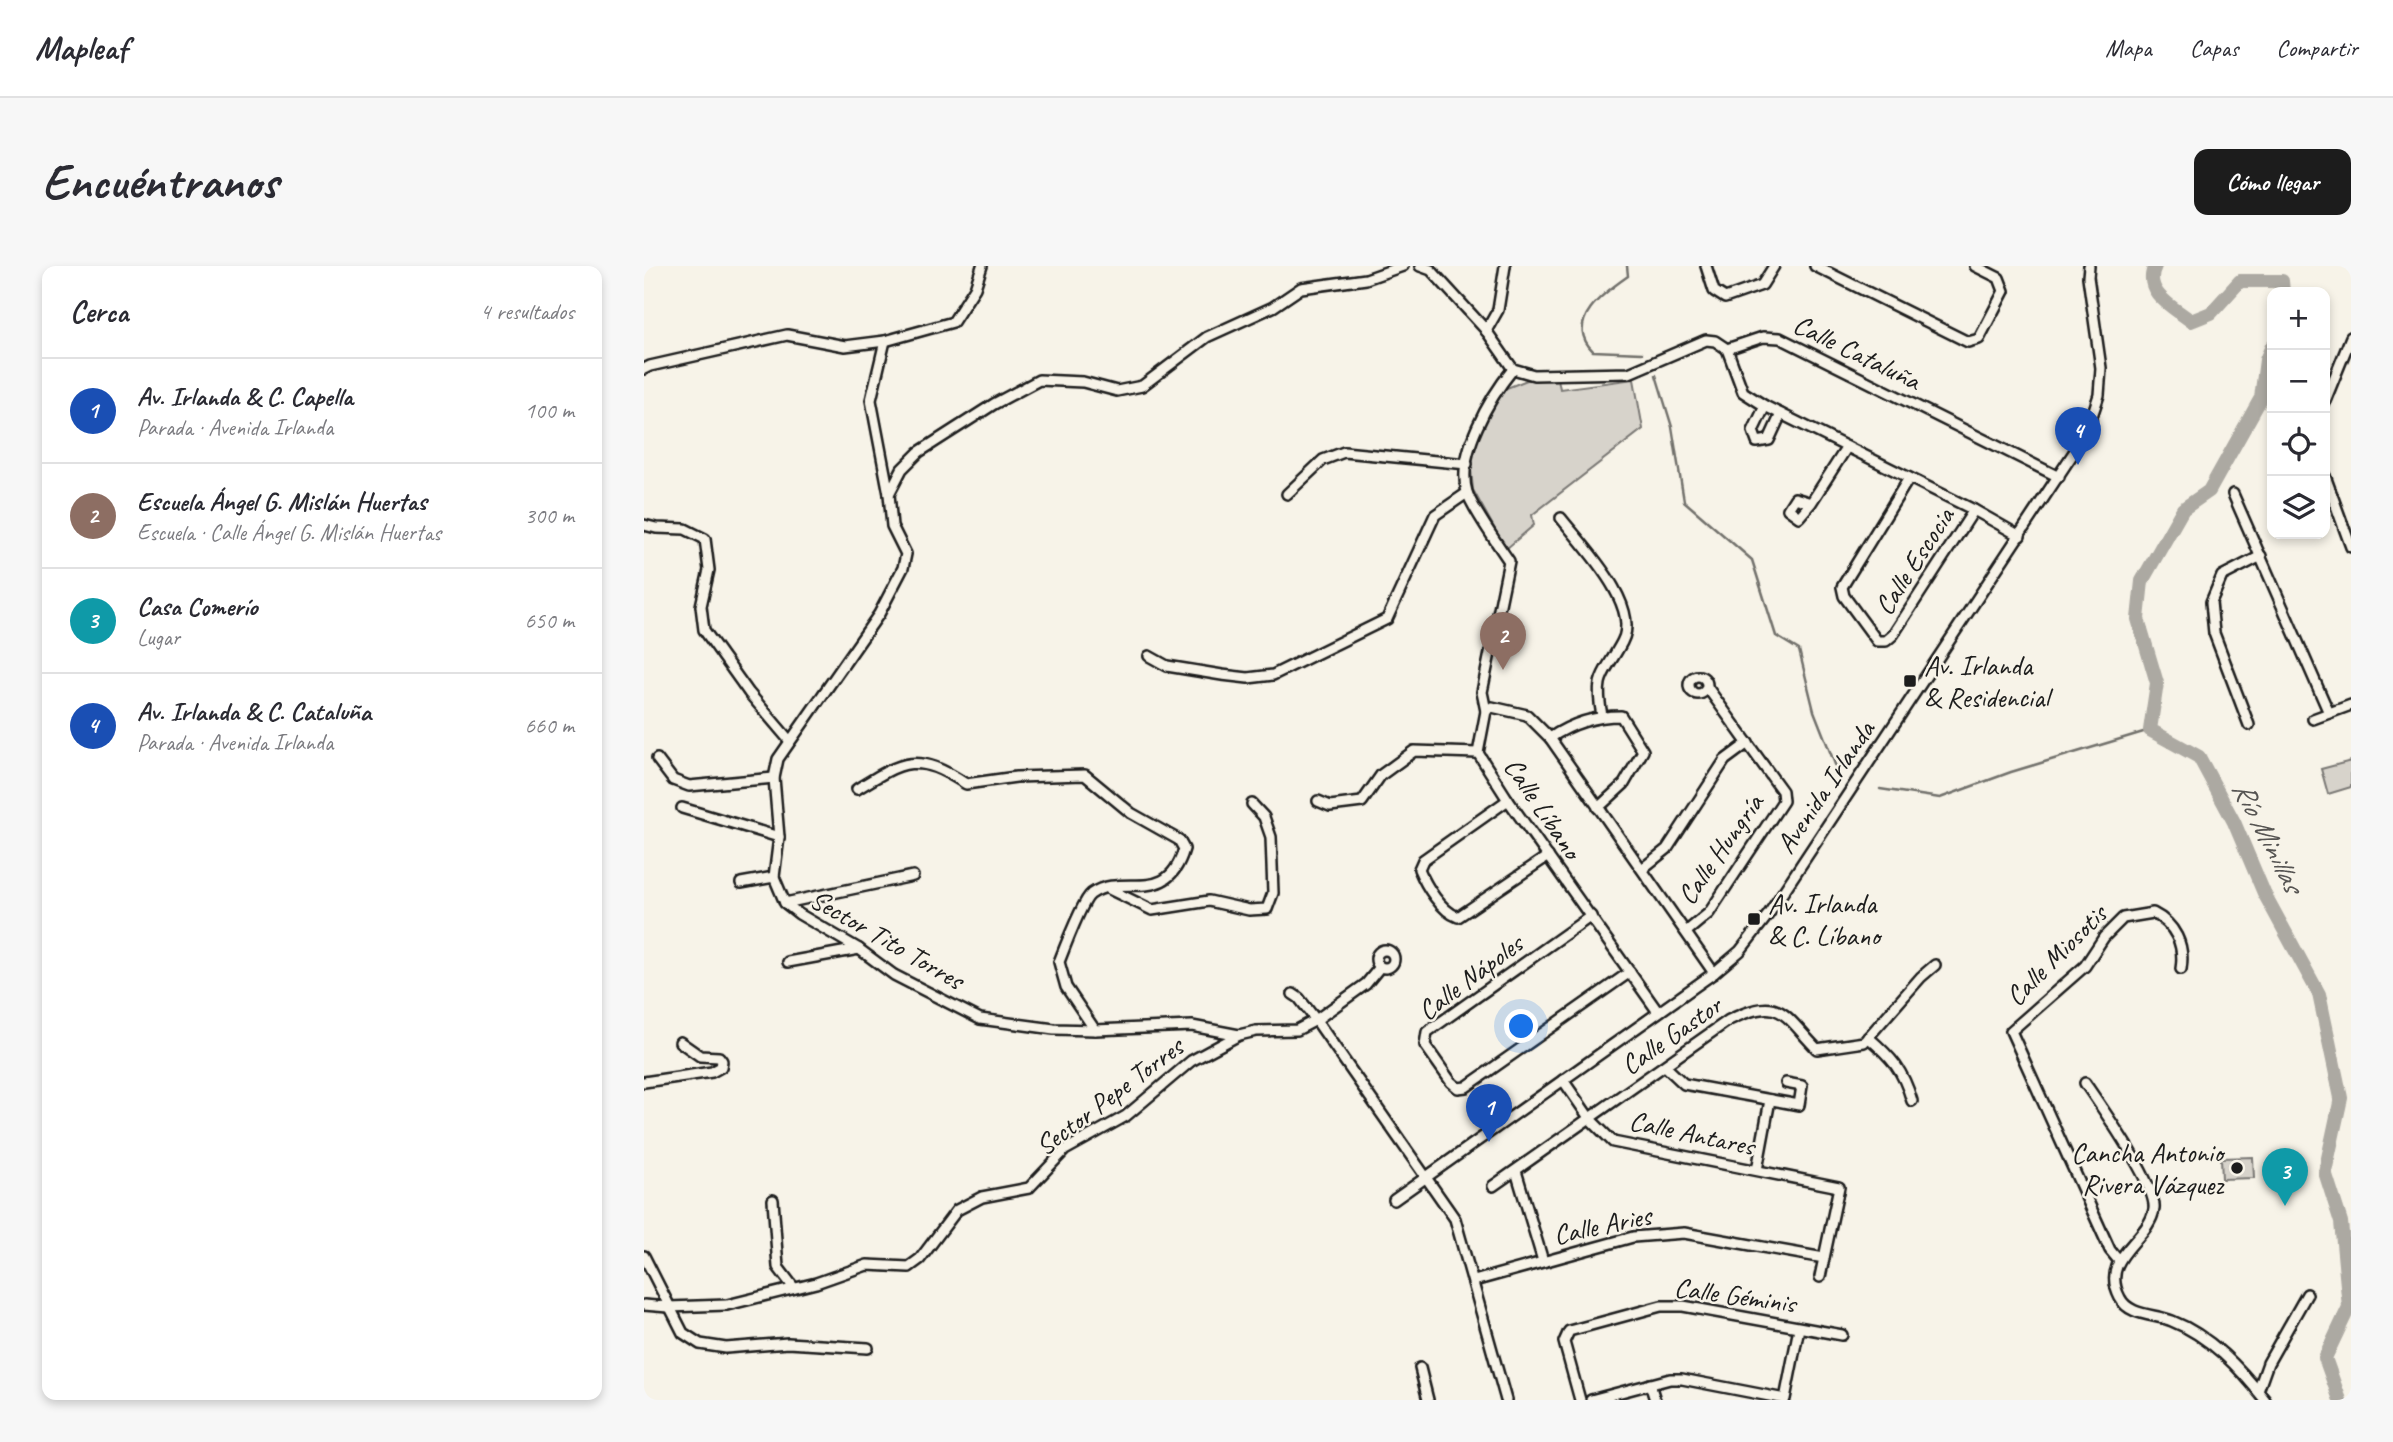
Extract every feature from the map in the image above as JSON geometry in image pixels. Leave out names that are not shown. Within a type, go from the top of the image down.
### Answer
[{"type":"street","points":[[644,369],[787,335],[845,346],[884,341],[953,322],[975,288],[982,266]]},
{"type":"street","points":[[889,494],[902,469],[919,452],[994,404],[1039,380],[1083,382],[1116,391],[1142,386],[1207,337],[1273,307],[1301,288],[1366,279],[1403,266]]},
{"type":"street","points":[[1420,266],[1431,270],[1486,331],[1513,369],[1534,375],[1629,373],[1706,340],[1715,341],[1727,349],[1743,392],[1765,406],[1974,510],[2020,536]]},
{"type":"street","points":[[1486,331],[1498,310],[1505,266]]},
{"type":"street","points":[[1706,266],[1714,291],[1725,298],[1762,285],[1773,266]]},
{"type":"street","points":[[1815,266],[1968,342],[1979,339],[2004,291],[1999,278],[1975,266]]},
{"type":"street","name":"Avenida Irlanda","points":[[1394,1200],[1714,973],[1740,951],[1768,915],[2087,434],[2099,394],[2101,368],[2088,277],[2089,266]]},
{"type":"street","name":"Calle Cataluña","points":[[1727,349],[1763,337],[1780,338],[2059,477]]},
{"type":"street","points":[[2330,389],[2351,337]]},
{"type":"street","points":[[741,883],[774,877],[779,837],[774,778],[778,759],[879,614],[903,568],[906,554],[892,526],[889,494],[871,400],[884,341]]},
{"type":"street","points":[[1486,711],[1482,692],[1508,561],[1467,493],[1467,464],[1478,424],[1496,390],[1513,369]]},
{"type":"street","points":[[1765,406],[1753,431],[1757,442],[1769,440],[1781,414]]},
{"type":"street","points":[[1811,503],[1847,447]]},
{"type":"street","points":[[1287,495],[1323,460],[1344,452],[1467,464]]},
{"type":"street","name":"Calle Escocia","points":[[1909,478],[1842,587],[1844,596],[1877,641],[1886,641],[1893,635],[1974,510]]},
{"type":"street","points":[[2330,490],[2351,547]]},
{"type":"street","points":[[1149,656],[1167,666],[1248,678],[1261,677],[1273,675],[1387,619],[1435,515],[1467,493]]},
{"type":"street","points":[[2233,494],[2329,713]]},
{"type":"street","points":[[1561,518],[1600,566],[1622,604],[1628,624],[1623,640],[1601,676],[1597,692],[1602,716]]},
{"type":"street","points":[[644,525],[685,529],[705,539],[709,569],[701,606],[704,629],[749,693],[789,740]]},
{"type":"street","points":[[2249,725],[2214,633],[2211,602],[2222,576],[2261,556]]},
{"type":"street","name":"Calle Hungría","points":[[1686,932],[1709,913],[1783,801],[1782,791],[1707,687]]},
{"type":"street","points":[[2313,719],[2351,705]]},
{"type":"street","name":"Calle Líbano","points":[[1658,1012],[1508,800],[1478,752],[1486,711],[1492,707],[1527,715],[1550,738],[1714,973]]},
{"type":"street","points":[[1550,738],[1568,726],[1602,716],[1620,716],[1643,751],[1624,784],[1598,808]]},
{"type":"street","points":[[1642,869],[1667,849],[1725,760],[1748,743]]},
{"type":"street","points":[[1318,801],[1330,806],[1362,802],[1381,775],[1395,762],[1414,751],[1478,752]]},
{"type":"street","points":[[657,759],[673,780],[689,786],[774,778]]},
{"type":"street","points":[[857,789],[890,768],[910,763],[940,767],[966,784],[1016,777],[1085,775],[1131,813],[1179,840],[1184,849],[1181,859],[1167,877],[1152,886],[1105,887],[1089,896],[1059,962],[1066,987],[1095,1030]]},
{"type":"street","points":[[1508,800],[1423,860],[1419,869],[1423,879],[1448,914],[1458,917],[1548,856]]},
{"type":"street","points":[[1105,887],[1152,910],[1209,901],[1250,911],[1267,909],[1273,893],[1271,837],[1264,817],[1252,804]]},
{"type":"street","points":[[682,808],[779,837]]},
{"type":"street","points":[[785,903],[913,876]]},
{"type":"street","name":"Sector Tito Torres","points":[[774,877],[785,903],[799,914],[859,949],[894,975],[980,1019],[1054,1029],[1192,1026],[1238,1035]]},
{"type":"street","name":"Calle Miosotis","points":[[2119,1261],[2109,1250],[2011,1031],[2085,966],[2104,936],[2123,918],[2153,913],[2169,924],[2176,932],[2181,948],[2183,958],[2180,969]]},
{"type":"street","name":"Calle Nápoles","points":[[1591,916],[1427,1032],[1425,1045],[1451,1083],[1458,1088],[1466,1087],[1630,972]]},
{"type":"street","points":[[788,962],[859,949]]},
{"type":"street","points":[[1912,1101],[1905,1077],[1898,1066],[1868,1037],[1935,965]]},
{"type":"street","points":[[1238,1035],[1256,1031],[1297,1030],[1366,984],[1380,967]]},
{"type":"street","points":[[1293,994],[1315,1020],[1455,1219],[1506,1400]]},
{"type":"street","name":"Calle Gastor","points":[[1493,1186],[1729,1020],[1750,1010],[1766,1007],[1781,1011],[1817,1049],[1864,1042],[1868,1037]]},
{"type":"street","name":"Sector Pepe Torres","points":[[644,1306],[727,1305],[867,1265],[909,1268],[920,1259],[957,1210],[982,1197],[1029,1188],[1065,1150],[1126,1116],[1191,1061],[1238,1035]]},
{"type":"street","points":[[644,1082],[712,1072],[721,1067],[722,1061],[719,1057],[701,1056],[680,1042]]},
{"type":"street","points":[[1665,1066],[1684,1084],[1798,1105],[1802,1086],[1786,1083]]},
{"type":"street","name":"Calle Antares","points":[[1563,1080],[1590,1119],[1613,1142],[1839,1187],[1824,1258]]},
{"type":"street","points":[[2085,1083],[2123,1140],[2154,1202],[2151,1218],[2119,1261],[2114,1286],[2121,1301],[2133,1310],[2172,1321],[2202,1337],[2225,1355],[2265,1400]]},
{"type":"street","points":[[1757,1170],[1770,1100]]},
{"type":"street","points":[[1516,1171],[1543,1261]]},
{"type":"street","points":[[773,1200],[778,1267],[794,1288]]},
{"type":"street","name":"Calle Aries","points":[[1474,1281],[1633,1237],[1684,1233],[1824,1258]]},
{"type":"street","points":[[644,1256],[668,1307],[690,1340],[726,1348],[788,1343],[869,1348]]},
{"type":"street","points":[[1820,1277],[1824,1258]]},
{"type":"street","points":[[2258,1391],[2268,1363],[2307,1294]]},
{"type":"street","name":"Calle Géminis","points":[[1580,1400],[1564,1342],[1569,1331],[1652,1308],[1698,1308],[1842,1335]]},
{"type":"street","points":[[1591,1400],[1670,1379],[1785,1399],[1798,1328]]},
{"type":"street","points":[[1420,1368],[1428,1400]]},
{"type":"street","points":[[1650,1384],[1655,1400]]},
{"type":"shaded area","points":[[1558,379],[1560,389],[1634,379],[1643,429],[1532,515],[1534,525],[1506,549],[1473,490],[1471,469],[1478,433],[1504,389],[1527,380]]},
{"type":"shaded area","points":[[2351,761],[2351,787],[2328,794],[2321,769]]},
{"type":"shaded area","name":"Cancha Antonio Rivera Vázquez","points":[[2253,1157],[2254,1178],[2222,1179],[2221,1158]]},
{"type":"waterway","points":[[1627,266],[1628,276],[1591,308],[1583,329],[1585,340],[1593,351],[1642,353]]},
{"type":"waterway","name":"Río Minillas","points":[[2155,266],[2152,275],[2156,291],[2191,321],[2211,313],[2240,281],[2282,281],[2283,287]]},
{"type":"waterway","name":"Río Minillas","points":[[2270,350],[2266,360],[2261,398],[2209,491],[2183,509],[2142,581],[2138,619],[2157,683],[2150,730],[2199,757],[2234,822],[2264,893],[2319,994],[2341,1098],[2325,1172],[2341,1222],[2349,1307],[2325,1358],[2340,1400]]},
{"type":"waterway","points":[[1656,375],[1672,427],[1684,501],[1752,560],[1776,636],[1799,650],[1814,711],[1838,772]]},
{"type":"waterway","points":[[1880,789],[1940,798],[2011,772],[2150,730]]},
{"type":"place","name":"Av. Irlanda & C. Cataluña","points":[[2078,465]]},
{"type":"place","name":"Escuela Ángel G. Mislán Huertas","points":[[1503,670]]},
{"type":"place","name":"Av. Irlanda & Residencial","points":[[1910,681]]},
{"type":"place","name":"Av. Irlanda & C. Líbano","points":[[1754,919]]},
{"type":"place","name":"Av. Irlanda & C. Capella","points":[[1489,1142]]},
{"type":"place","name":"Cancha Antonio Rivera Vázquez","points":[[2237,1168]]},
{"type":"place","name":"Casa Comerío","points":[[2285,1206]]}]
